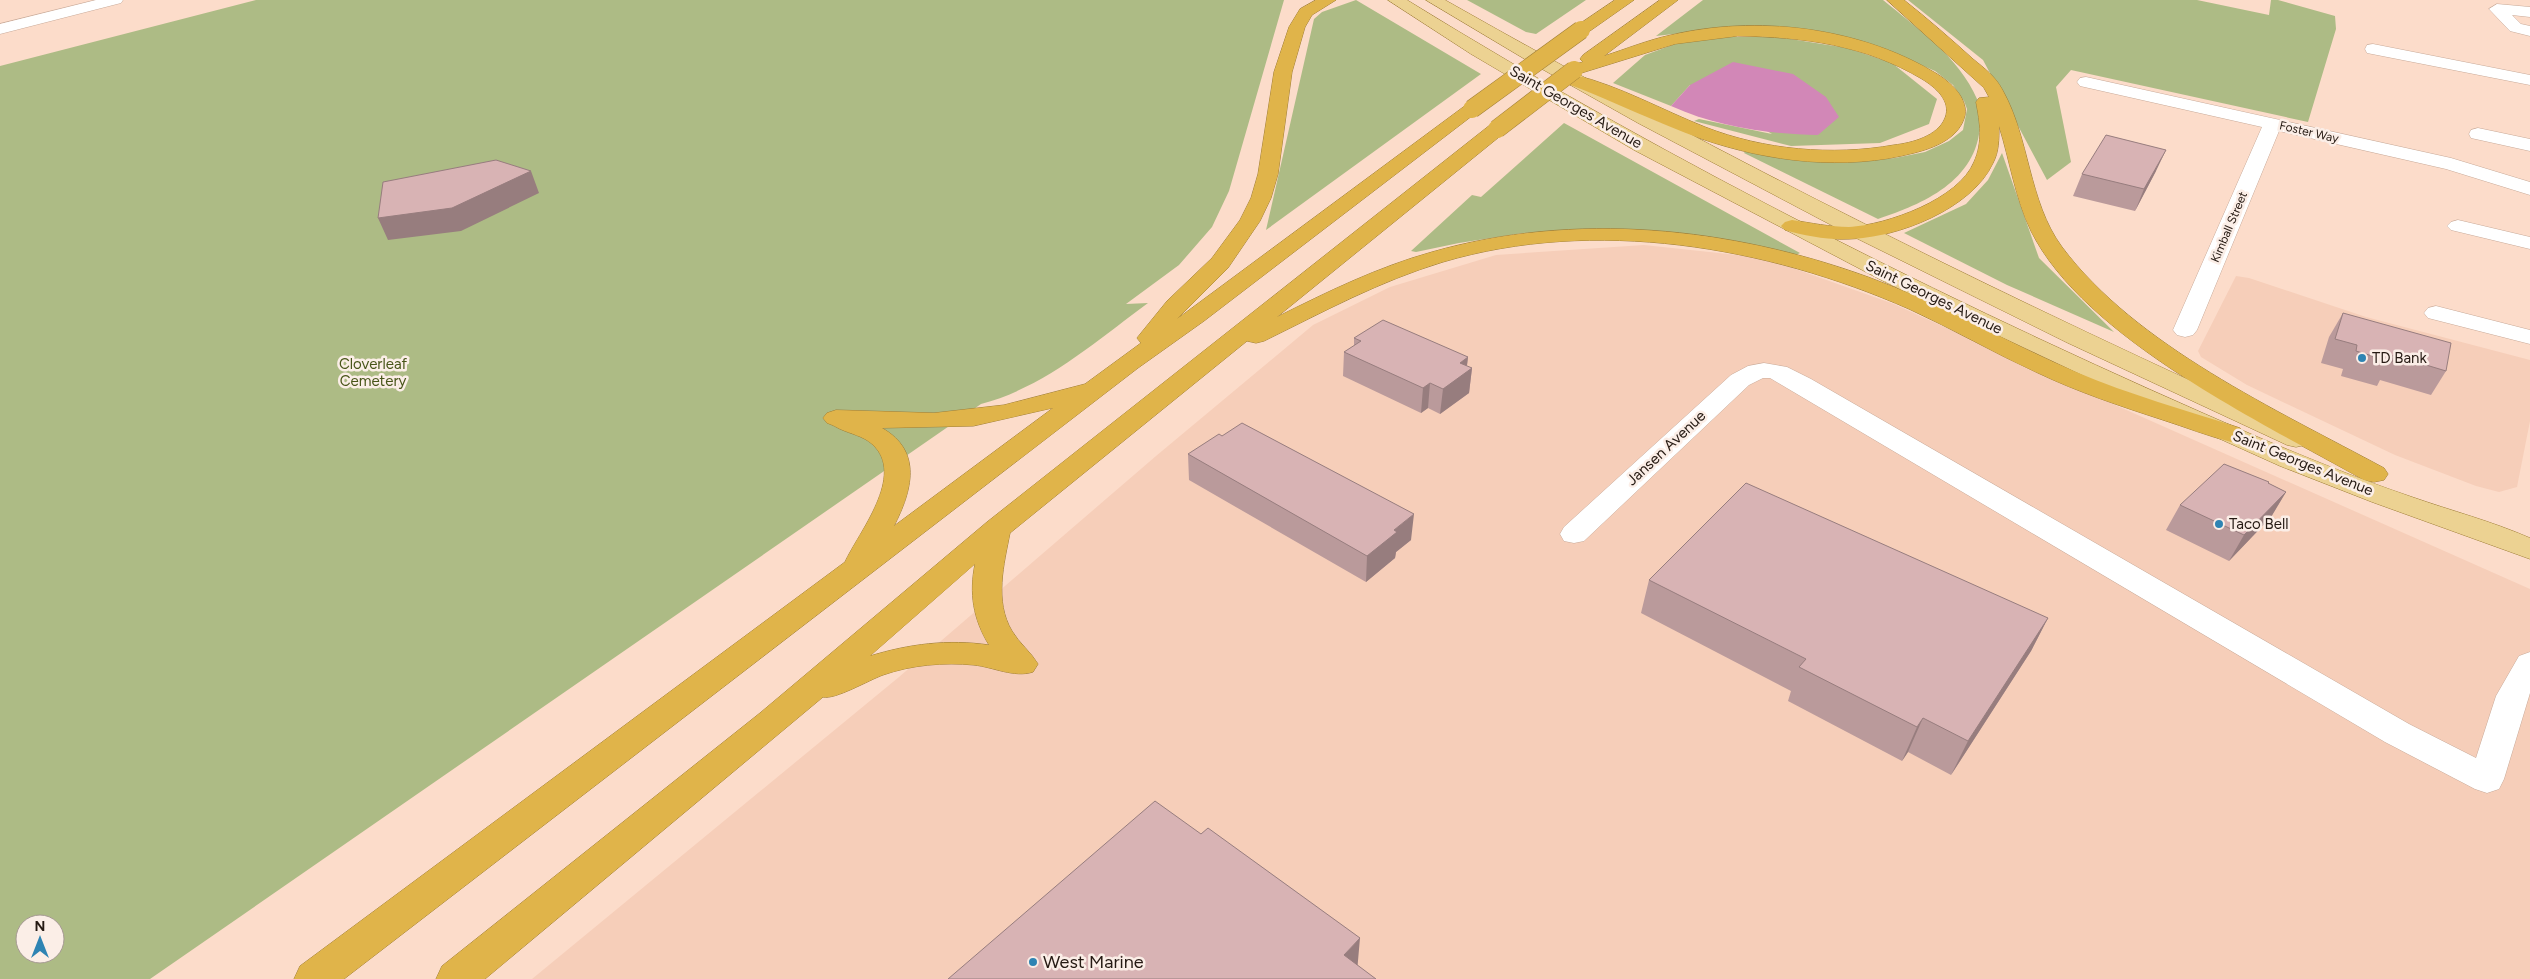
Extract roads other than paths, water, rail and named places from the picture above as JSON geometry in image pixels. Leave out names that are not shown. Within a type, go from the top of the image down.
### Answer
[{"type":"highway","points":[[1129,362],[1175,306],[1220,263],[1250,221],[1261,198],[1268,174],[1283,72],[1299,21],[1306,12],[1328,0]]},
{"type":"highway","points":[[314,979],[1129,362],[1196,316],[1472,109],[1581,30],[1626,0]]},
{"type":"highway","points":[[456,979],[772,722],[997,528],[1497,129],[1574,75],[1609,44],[1670,0]]},
{"type":"highway","points":[[1894,0],[1948,43],[1986,79],[1997,97],[2039,226],[2052,249],[2086,288],[2136,331],[2201,375],[2374,474]]},
{"type":"highway","points":[[1283,72],[1282,43],[1289,5]]},
{"type":"highway","points":[[1725,32],[1778,33],[1830,39],[1884,53],[1918,68],[1949,93],[1955,104],[1956,115],[1945,132],[1930,142],[1911,148],[1859,155],[1802,154],[1763,148],[1708,134],[1574,75],[1671,40],[1725,32]]},
{"type":"highway","points":[[1792,226],[1837,232],[1859,232],[1886,226],[1930,211],[1963,191],[1977,176],[1988,150],[1990,122],[1986,103],[1967,62]]},
{"type":"highway","points":[[1210,359],[1358,287],[1438,257],[1500,243],[1551,238],[1594,236],[1658,238],[1703,242],[1817,267],[1916,304],[2088,385],[2231,434]]},
{"type":"highway","points":[[853,572],[893,497],[897,482],[897,469],[890,448],[883,440],[870,432],[836,418],[914,421],[977,417],[1019,409],[1096,388]]},
{"type":"highway","points":[[772,722],[804,700],[849,675],[900,659],[945,652],[965,652],[1002,657],[1022,664],[1008,651],[999,638],[987,610],[986,583],[997,528]]},
{"type":"main road","name":"Saint Georges Avenue","points":[[1396,0],[1592,117],[1792,226],[1961,311],[2231,434],[2364,490],[2499,536]]},
{"type":"main road","name":"Saint Georges Avenue","points":[[1434,0],[1574,75],[1730,165],[1859,232],[2077,340],[2374,474],[2499,536],[2530,549]]},
{"type":"street","points":[[0,28],[115,0]]},
{"type":"street","points":[[2530,12],[2497,9],[2516,28],[2530,31]]},
{"type":"street","points":[[2373,49],[2530,80]]},
{"type":"street","name":"Foster Way","points":[[2086,82],[2451,164],[2530,189]]},
{"type":"street","name":"Kimball Street","points":[[2185,330],[2273,124]]},
{"type":"street","points":[[2478,134],[2530,145]]},
{"type":"street","points":[[2458,226],[2530,243]]},
{"type":"street","points":[[2436,312],[2530,337]]},
{"type":"street","name":"Jansen Avenue","points":[[1574,534],[1740,380],[1751,372],[1763,369],[1776,371],[1802,384],[2397,733],[2488,779],[2512,696],[2530,664]]},
{"type":"place","name":"TD Bank","points":[[2362,358]]},
{"type":"place","name":"Taco Bell","points":[[2219,524]]},
{"type":"place","name":"West Marine","points":[[1033,962]]},
{"type":"park label","name":"Cloverleaf Cemetery","points":[[373,372]]}]
